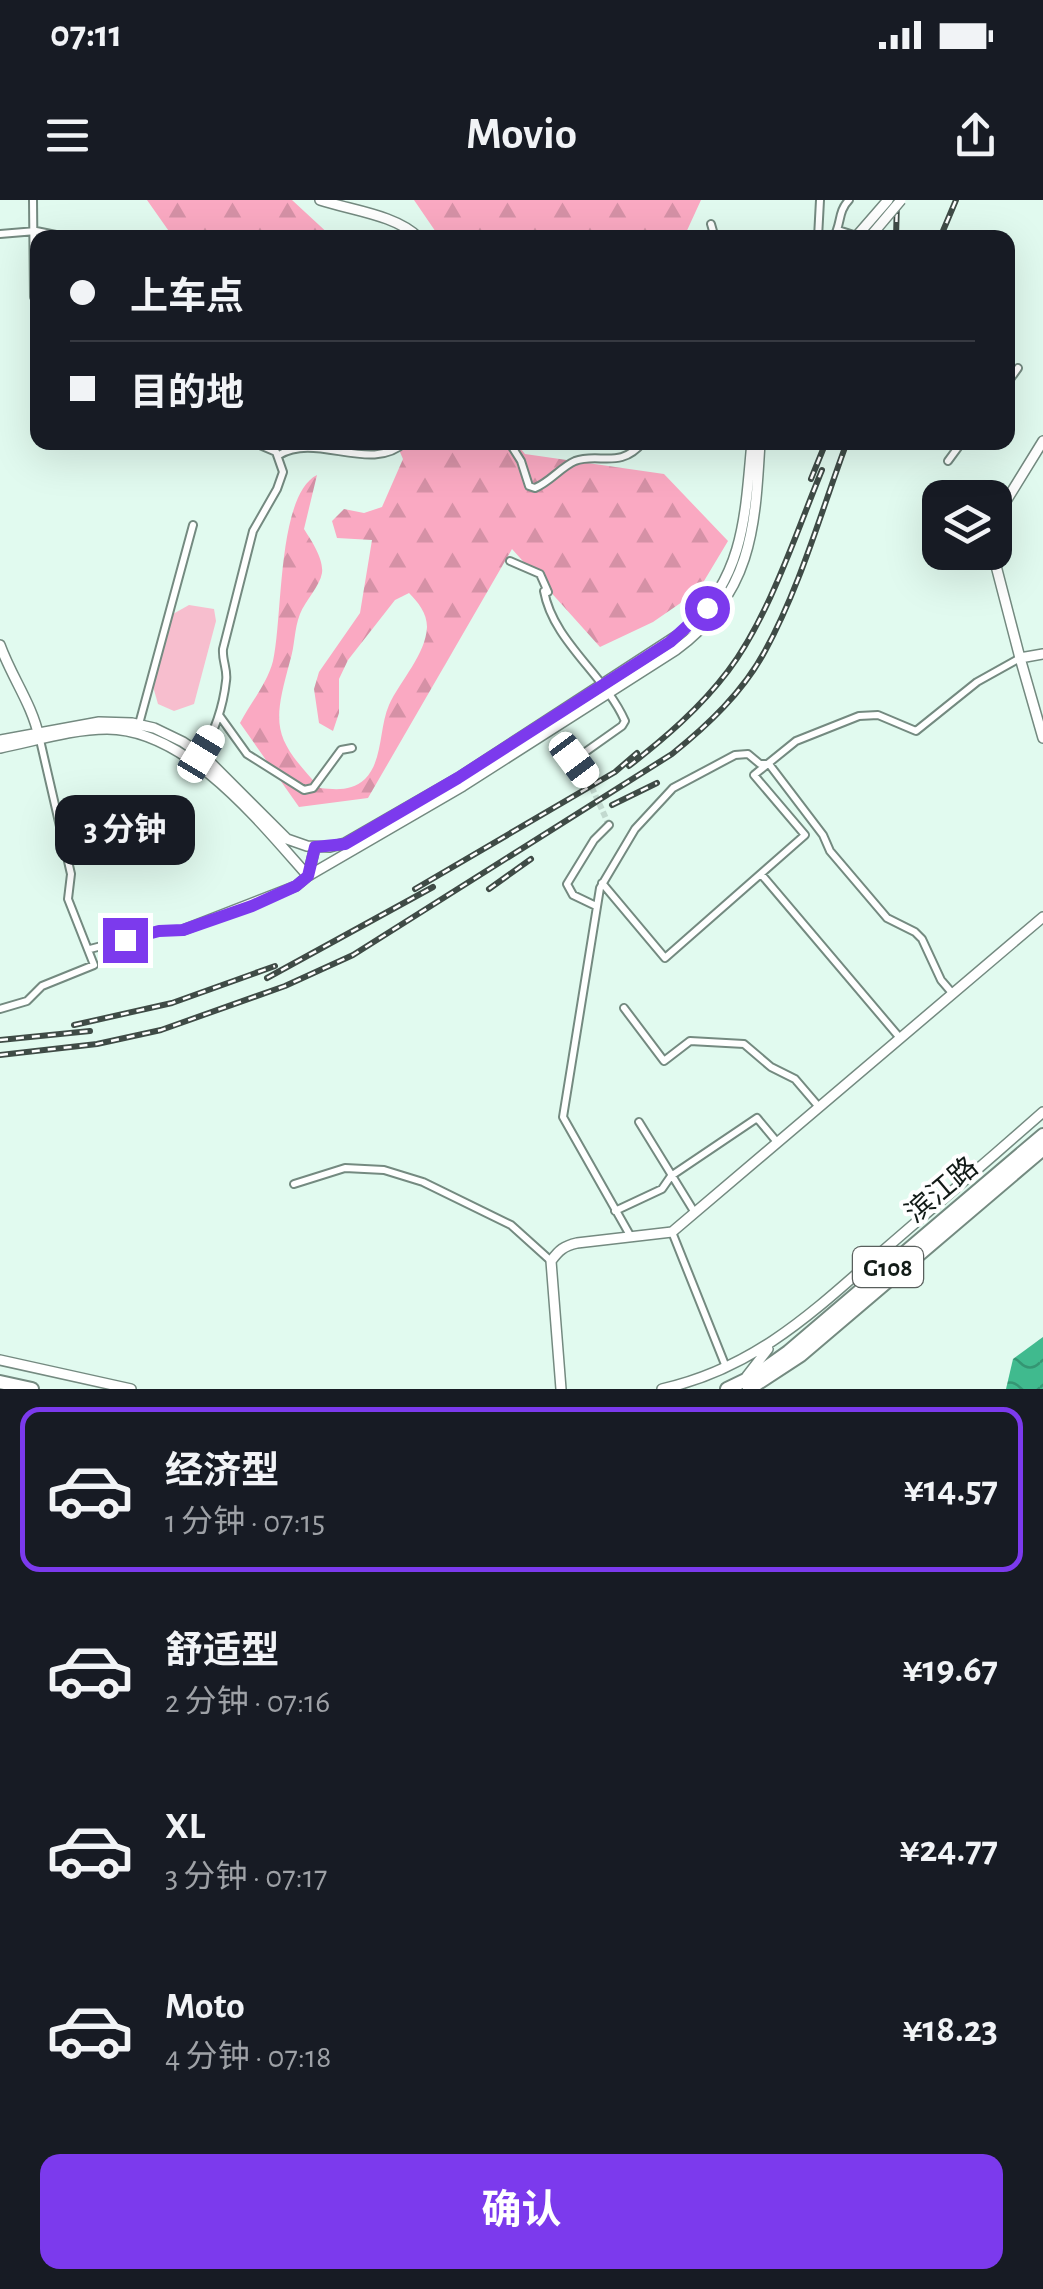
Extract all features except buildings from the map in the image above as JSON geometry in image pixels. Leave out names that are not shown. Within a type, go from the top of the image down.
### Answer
[{"type":"highway","name":"滨江路","points":[[746,1385],[1043,1135]]},
{"type":"highway","name":"滨江路","points":[[727,1389],[746,1385],[801,1355],[1043,1149]]},
{"type":"highway","points":[[0,1382],[32,1389]]},
{"type":"main road","points":[[320,200],[389,221],[405,230]]},
{"type":"main road","points":[[864,230],[888,200]]},
{"type":"main road","points":[[876,230],[901,200]]},
{"type":"main road","points":[[1043,440],[998,514],[995,562],[1043,738]]},
{"type":"main road","points":[[183,930],[296,886],[463,786],[680,635],[722,588],[743,533],[751,450]]},
{"type":"main road","points":[[0,748],[100,722],[139,724],[174,736],[287,839],[315,847],[345,844],[686,642],[715,615],[742,570],[752,535],[759,450]]},
{"type":"main road","points":[[0,646],[10,672],[33,710],[39,736]]},
{"type":"main road","points":[[1020,658],[1043,654]]},
{"type":"main road","points":[[0,740],[98,730],[128,731],[168,744],[199,759],[308,876]]},
{"type":"main road","points":[[308,876],[315,847]]},
{"type":"main road","points":[[561,1389],[551,1260],[565,1246],[672,1232],[1043,916]]},
{"type":"main road","points":[[662,1389],[726,1367],[790,1332],[1043,1112]]},
{"type":"main road","points":[[746,1385],[773,1343]]},
{"type":"main road","points":[[0,1360],[131,1389]]},
{"type":"street","points":[[34,200],[38,230]]},
{"type":"street","points":[[818,230],[820,200]]},
{"type":"street","points":[[837,230],[839,214],[850,200]]},
{"type":"street","points":[[711,224],[713,230]]},
{"type":"street","points":[[0,234],[30,233]]},
{"type":"street","points":[[1015,372],[1018,368]]},
{"type":"street","points":[[199,759],[219,715],[228,675],[222,662],[223,650],[252,531],[283,472],[272,450]]},
{"type":"street","points":[[278,456],[287,450]]},
{"type":"street","points":[[326,450],[388,455],[395,450]]},
{"type":"street","points":[[513,450],[529,486],[535,488],[574,461],[612,461],[636,450]]},
{"type":"street","points":[[948,461],[956,450]]},
{"type":"street","points":[[139,724],[192,525]]},
{"type":"street","points":[[510,561],[542,577],[565,635]]},
{"type":"street","points":[[544,591],[551,617],[606,689],[624,720],[622,726],[574,760],[588,779]]},
{"type":"street","points":[[602,883],[665,958],[804,835],[754,775],[796,741],[859,716],[878,715],[916,731],[977,682],[1020,658]]},
{"type":"street","points":[[219,715],[246,754],[304,790],[313,788],[340,750],[352,748]]},
{"type":"street","points":[[0,1010],[27,1000],[42,986],[94,964],[68,899],[70,874],[39,736]]},
{"type":"street","points":[[631,1237],[562,1117],[602,883],[635,829],[673,788],[735,755],[748,754],[760,764],[768,764]]},
{"type":"street","points":[[768,764],[822,835],[830,852],[887,918],[915,932],[922,940],[952,994]]},
{"type":"street","points":[[596,906],[573,895],[566,884],[594,840],[610,825]]},
{"type":"street","points":[[760,874],[900,1038]]},
{"type":"street","points":[[90,949],[159,931],[183,930]]},
{"type":"street","points":[[624,1008],[664,1061],[690,1041],[744,1044],[771,1067],[795,1079],[819,1107]]},
{"type":"street","points":[[615,1211],[662,1189],[672,1176],[757,1118],[777,1142]]},
{"type":"street","points":[[639,1122],[694,1213]]},
{"type":"street","points":[[294,1184],[344,1168],[384,1170],[422,1182],[512,1224],[551,1260]]},
{"type":"street","points":[[672,1232],[726,1367]]},
{"type":"shaded area","points":[[189,605],[214,609],[216,621],[194,704],[174,711],[158,704],[152,683],[173,614]]},
{"type":"green space","points":[[147,200],[292,200],[324,230],[168,230]]},
{"type":"green space","points":[[414,200],[701,200],[687,230],[435,230]]},
{"type":"green space","points":[[399,450],[522,450],[525,454],[664,474],[728,541],[698,591],[653,622],[600,647],[512,549],[368,798],[299,807],[240,723],[273,661],[284,559],[295,506],[304,487],[317,475],[304,529],[319,556],[322,573],[298,620],[280,702],[281,730],[293,756],[320,788],[344,789],[360,783],[371,772],[389,705],[417,657],[427,627],[421,608],[409,593],[395,600],[348,660],[339,679],[339,713],[333,731],[319,723],[314,689],[319,672],[360,613],[372,540],[337,538],[332,521],[344,509],[364,513],[382,507],[403,459]]},
{"type":"water","points":[[1043,1337],[1043,1389],[1006,1389],[1013,1359]]},
{"type":"tunnel","points":[[588,779],[609,825]]},
{"type":"railway","points":[[896,230],[897,200]]},
{"type":"railway","points":[[943,230],[956,200]]},
{"type":"railway","points":[[811,479],[823,450]]},
{"type":"railway","points":[[0,1055],[97,1044],[161,1030],[285,986],[353,955],[672,754],[724,707],[765,651],[799,575],[844,450]]},
{"type":"railway","points":[[629,766],[694,710],[743,649],[781,574],[822,470]]},
{"type":"railway","points":[[415,889],[615,772],[637,753]]},
{"type":"railway","points":[[612,805],[657,783]]},
{"type":"railway","points":[[489,889],[531,859]]},
{"type":"railway","points":[[267,978],[433,887]]},
{"type":"railway","points":[[74,1025],[172,1003],[275,966]]},
{"type":"railway","points":[[0,1040],[90,1031]]},
{"type":"route","points":[[125,940],[159,931],[183,930],[296,886],[308,876],[315,847],[345,844],[458,778],[670,642],[707,608]]}]
